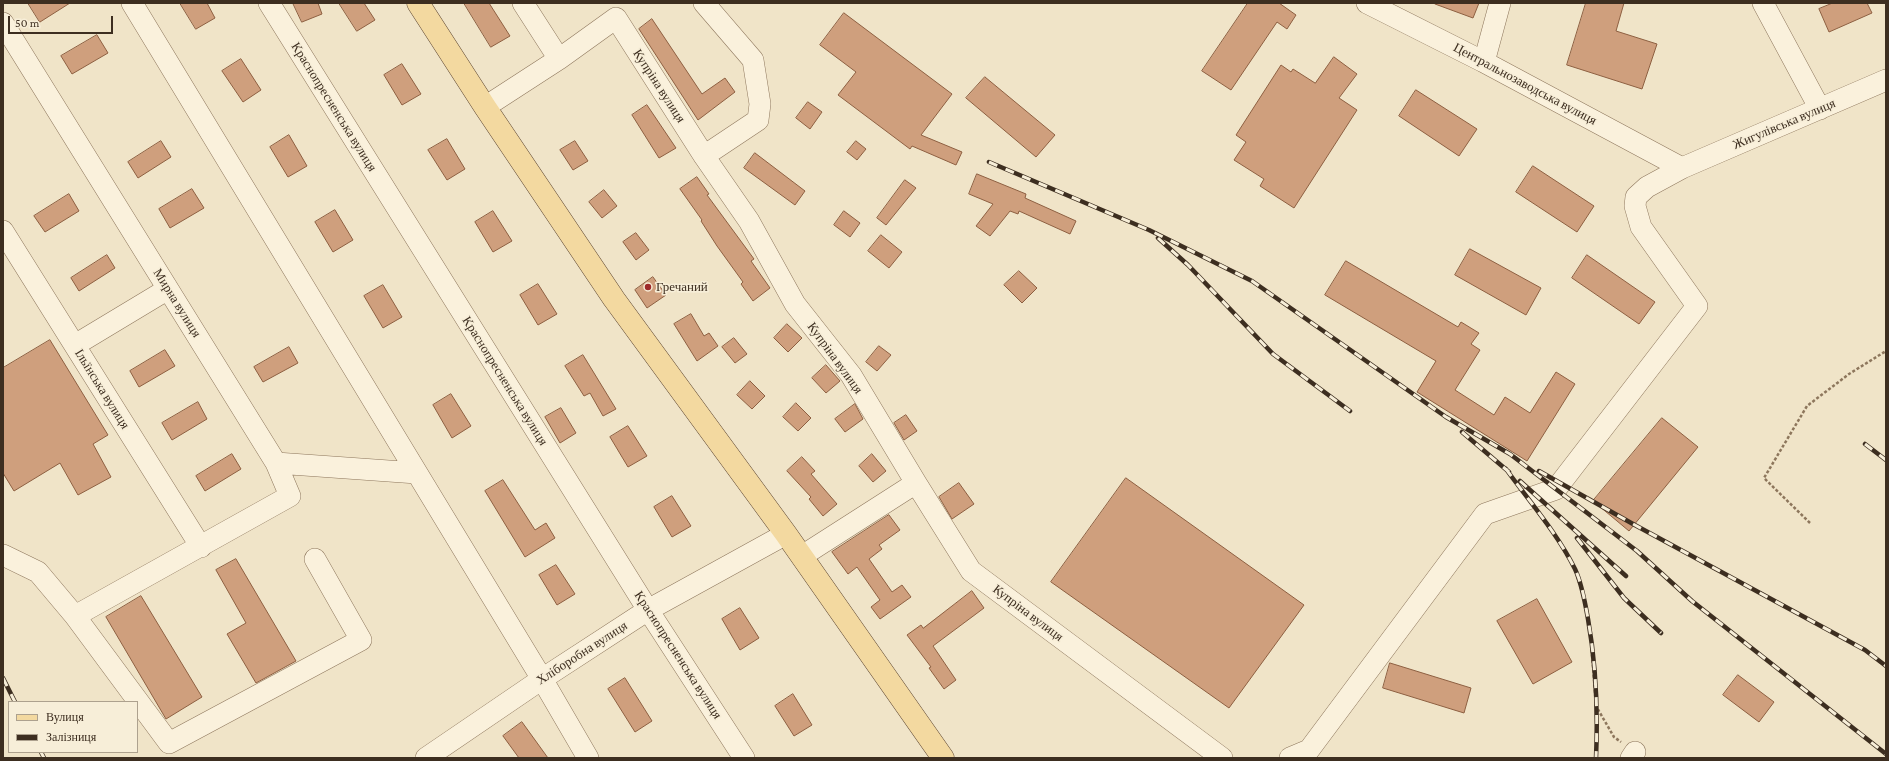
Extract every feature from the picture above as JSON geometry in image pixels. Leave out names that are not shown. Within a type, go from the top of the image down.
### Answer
[{"type":"main road","points":[[418,3],[485,107],[614,299],[802,556],[943,758]]},
{"type":"street","points":[[132,3],[542,679],[588,758]]},
{"type":"street","name":"Краснопресненська вулиця","points":[[269,3],[648,610],[744,758]]},
{"type":"street","points":[[523,3],[559,59]]},
{"type":"street","points":[[704,3],[753,60],[760,104],[758,120],[704,156]]},
{"type":"street","name":"Центральнозаводська вулиця","points":[[1367,3],[1484,62],[1682,168]]},
{"type":"street","points":[[1484,62],[1500,3]]},
{"type":"street","points":[[1763,3],[1820,109]]},
{"type":"street","name":"Купріна вулиця","points":[[485,107],[559,59],[619,11],[704,156],[749,221],[795,304],[851,375],[916,483],[972,571],[1222,758]]},
{"type":"street","name":"Мирна вулиця","points":[[3,23],[276,463],[290,496],[201,547]]},
{"type":"street","name":"Жигулівська вулиця","points":[[1528,499],[1556,489],[1697,306],[1641,227],[1635,206],[1636,197],[1647,187],[1682,168],[1886,80]]},
{"type":"street","name":"Ільїнська вулиця","points":[[3,231],[201,547]]},
{"type":"street","points":[[75,346],[168,289]]},
{"type":"street","points":[[276,463],[417,473]]},
{"type":"street","points":[[802,556],[916,483]]},
{"type":"street","points":[[1290,758],[1309,750],[1485,514],[1528,499]]},
{"type":"street","name":"Хліборобна вулиця","points":[[426,758],[542,679],[648,610],[786,534]]},
{"type":"street","points":[[75,616],[201,547]]},
{"type":"street","points":[[3,555],[38,572],[75,616],[138,701]]},
{"type":"street","points":[[138,701],[169,743],[361,640],[315,559]]},
{"type":"path","points":[[1810,524],[1764,478],[1807,406],[1849,374],[1886,351]]},
{"type":"path","points":[[1528,499],[1557,539],[1575,569],[1586,606],[1590,629],[1596,706],[1614,737],[1633,755]]},
{"type":"building","points":[[28,3],[70,3],[40,22]]},
{"type":"building","points":[[180,3],[207,3],[215,18],[196,29]]},
{"type":"building","points":[[293,3],[318,3],[322,14],[302,22]]},
{"type":"building","points":[[339,3],[364,3],[375,20],[357,31]]},
{"type":"building","points":[[464,3],[489,3],[510,36],[491,47]]},
{"type":"building","points":[[1248,3],[1279,3],[1296,15],[1287,29],[1277,22],[1231,90],[1202,71]]},
{"type":"building","points":[[1435,3],[1479,3],[1473,18]]},
{"type":"building","points":[[1586,3],[1624,3],[1616,31],[1657,44],[1642,89],[1567,65]]},
{"type":"building","points":[[1833,3],[1867,3],[1872,13],[1829,32],[1819,9]]},
{"type":"building","points":[[844,13],[952,94],[921,135],[962,152],[956,165],[912,146],[910,149],[838,95],[856,72],[820,45]]},
{"type":"building","points":[[652,19],[702,94],[725,78],[735,92],[698,120],[639,29]]},
{"type":"building","points":[[97,35],[108,53],[72,74],[61,56]]},
{"type":"building","points":[[1334,57],[1357,74],[1339,98],[1357,110],[1294,208],[1260,186],[1264,179],[1234,160],[1246,142],[1236,135],[1281,65],[1291,72],[1293,69],[1315,83]]},
{"type":"building","points":[[241,59],[261,90],[243,102],[222,71]]},
{"type":"building","points":[[402,64],[421,94],[402,105],[384,75]]},
{"type":"building","points":[[985,77],[1055,135],[1036,157],[966,98]]},
{"type":"building","points":[[1416,90],[1477,129],[1459,156],[1399,116]]},
{"type":"building","points":[[808,102],[822,112],[810,129],[796,118]]},
{"type":"building","points":[[647,105],[676,148],[659,158],[632,115]]},
{"type":"building","points":[[289,135],[307,166],[288,177],[270,147]]},
{"type":"building","points":[[447,139],[465,169],[447,180],[428,150]]},
{"type":"building","points":[[161,141],[171,157],[138,178],[128,162]]},
{"type":"building","points":[[575,141],[588,161],[573,170],[560,150]]},
{"type":"building","points":[[856,141],[866,149],[857,160],[847,152]]},
{"type":"building","points":[[755,153],[805,191],[795,205],[744,168]]},
{"type":"building","points":[[1533,166],[1594,206],[1577,232],[1516,192]]},
{"type":"building","points":[[977,174],[1026,194],[1025,198],[1076,221],[1070,234],[1019,211],[1018,214],[1010,211],[990,236],[976,226],[993,204],[969,194]]},
{"type":"building","points":[[697,177],[709,194],[707,195],[754,259],[751,261],[770,288],[753,301],[741,284],[743,282],[717,246],[701,221],[702,220],[680,189]]},
{"type":"building","points":[[905,180],[916,188],[886,225],[877,218]]},
{"type":"building","points":[[192,189],[204,208],[170,228],[159,209]]},
{"type":"building","points":[[604,190],[617,206],[602,218],[589,202]]},
{"type":"building","points":[[69,194],[79,211],[45,232],[34,216]]},
{"type":"building","points":[[335,210],[353,240],[333,252],[315,222]]},
{"type":"building","points":[[493,211],[512,241],[493,252],[475,222]]},
{"type":"building","points":[[844,211],[860,223],[850,237],[834,225]]},
{"type":"building","points":[[636,233],[649,250],[636,260],[623,242]]},
{"type":"building","points":[[881,235],[902,252],[889,268],[868,251]]},
{"type":"building","points":[[1470,249],[1541,288],[1526,315],[1455,275]]},
{"type":"building","points":[[107,255],[115,268],[79,291],[71,278]]},
{"type":"building","points":[[1587,255],[1655,302],[1639,324],[1572,278]]},
{"type":"building","points":[[1346,261],[1458,327],[1461,322],[1479,333],[1471,344],[1480,350],[1455,390],[1494,415],[1505,397],[1530,413],[1556,372],[1575,384],[1527,461],[1417,392],[1436,361],[1325,295]]},
{"type":"building","points":[[1019,271],[1037,288],[1022,303],[1004,285]]},
{"type":"building","points":[[653,277],[666,295],[647,308],[635,290]]},
{"type":"building","points":[[538,284],[557,314],[538,325],[520,295]]},
{"type":"building","points":[[383,285],[402,317],[383,328],[364,296]]},
{"type":"building","points":[[691,314],[704,336],[709,333],[718,346],[697,361],[674,324]]},
{"type":"building","points":[[787,324],[802,338],[788,352],[774,338]]},
{"type":"building","points":[[734,338],[747,354],[735,363],[722,347]]},
{"type":"building","points":[[50,340],[108,435],[93,444],[111,477],[78,495],[60,463],[14,491],[3,473],[3,368]]},
{"type":"building","points":[[879,346],[891,355],[877,371],[866,362]]},
{"type":"building","points":[[289,347],[298,363],[263,382],[254,367]]},
{"type":"building","points":[[165,350],[175,366],[139,387],[130,371]]},
{"type":"building","points":[[583,355],[616,409],[603,416],[590,393],[584,396],[565,366]]},
{"type":"building","points":[[826,365],[840,381],[826,393],[812,378]]},
{"type":"building","points":[[750,381],[765,396],[752,409],[737,395]]},
{"type":"building","points":[[451,394],[471,426],[452,438],[433,405]]},
{"type":"building","points":[[198,402],[207,419],[172,440],[162,423]]},
{"type":"building","points":[[796,403],[811,418],[798,431],[783,417]]},
{"type":"building","points":[[855,404],[863,419],[845,432],[835,419]]},
{"type":"building","points":[[561,408],[576,433],[560,443],[545,417]]},
{"type":"building","points":[[906,415],[917,431],[904,440],[894,423]]},
{"type":"building","points":[[1662,418],[1698,447],[1629,531],[1593,501]]},
{"type":"building","points":[[628,426],[647,456],[628,467],[610,437]]},
{"type":"building","points":[[232,454],[241,469],[205,491],[196,476]]},
{"type":"building","points":[[872,454],[886,471],[873,482],[859,466]]},
{"type":"building","points":[[802,457],[815,471],[811,474],[837,504],[823,516],[809,499],[811,497],[787,471]]},
{"type":"building","points":[[1126,478],[1304,605],[1229,708],[1051,582]]},
{"type":"building","points":[[503,480],[535,530],[546,523],[555,538],[525,557],[485,491]]},
{"type":"building","points":[[959,483],[974,504],[952,519],[939,497]]},
{"type":"building","points":[[672,496],[691,526],[672,537],[654,507]]},
{"type":"building","points":[[889,515],[900,530],[879,545],[882,549],[869,559],[892,592],[902,585],[911,597],[880,619],[871,607],[880,600],[857,567],[848,574],[832,552]]},
{"type":"building","points":[[236,559],[296,661],[256,683],[227,634],[246,623],[216,570]]},
{"type":"building","points":[[556,565],[575,594],[557,605],[539,575]]},
{"type":"building","points":[[972,591],[984,608],[933,646],[956,680],[944,689],[929,668],[931,667],[907,635],[921,625],[923,628]]},
{"type":"building","points":[[141,596],[202,697],[166,719],[106,617]]},
{"type":"building","points":[[1537,599],[1572,662],[1533,684],[1497,621]]},
{"type":"building","points":[[740,608],[759,638],[740,650],[722,619]]},
{"type":"building","points":[[1390,663],[1471,688],[1464,713],[1383,688]]},
{"type":"building","points":[[1738,675],[1774,702],[1759,722],[1723,695]]},
{"type":"building","points":[[625,678],[652,721],[635,732],[608,689]]},
{"type":"building","points":[[793,694],[812,725],[794,736],[775,706]]},
{"type":"building","points":[[522,722],[548,758],[519,758],[503,736]]},
{"type":"railway","points":[[989,162],[1149,230],[1252,281],[1446,417],[1510,454],[1637,551],[1692,601],[1886,754]]},
{"type":"railway","points":[[1158,238],[1188,265],[1273,354],[1350,411]]},
{"type":"railway","points":[[1462,432],[1509,472]]},
{"type":"railway","points":[[1865,444],[1886,460]]},
{"type":"railway","points":[[1506,469],[1560,543],[1580,581],[1591,636],[1595,671],[1597,723],[1596,758]]},
{"type":"railway","points":[[1539,471],[1633,524],[1865,650],[1886,666]]},
{"type":"railway","points":[[1520,481],[1626,576]]},
{"type":"railway","points":[[1577,538],[1624,598],[1661,633]]},
{"type":"railway","points":[[3,678],[14,701]]},
{"type":"railway","points":[[42,753],[44,758]]},
{"type":"place","name":"Гречаний","points":[[648,287]]}]
